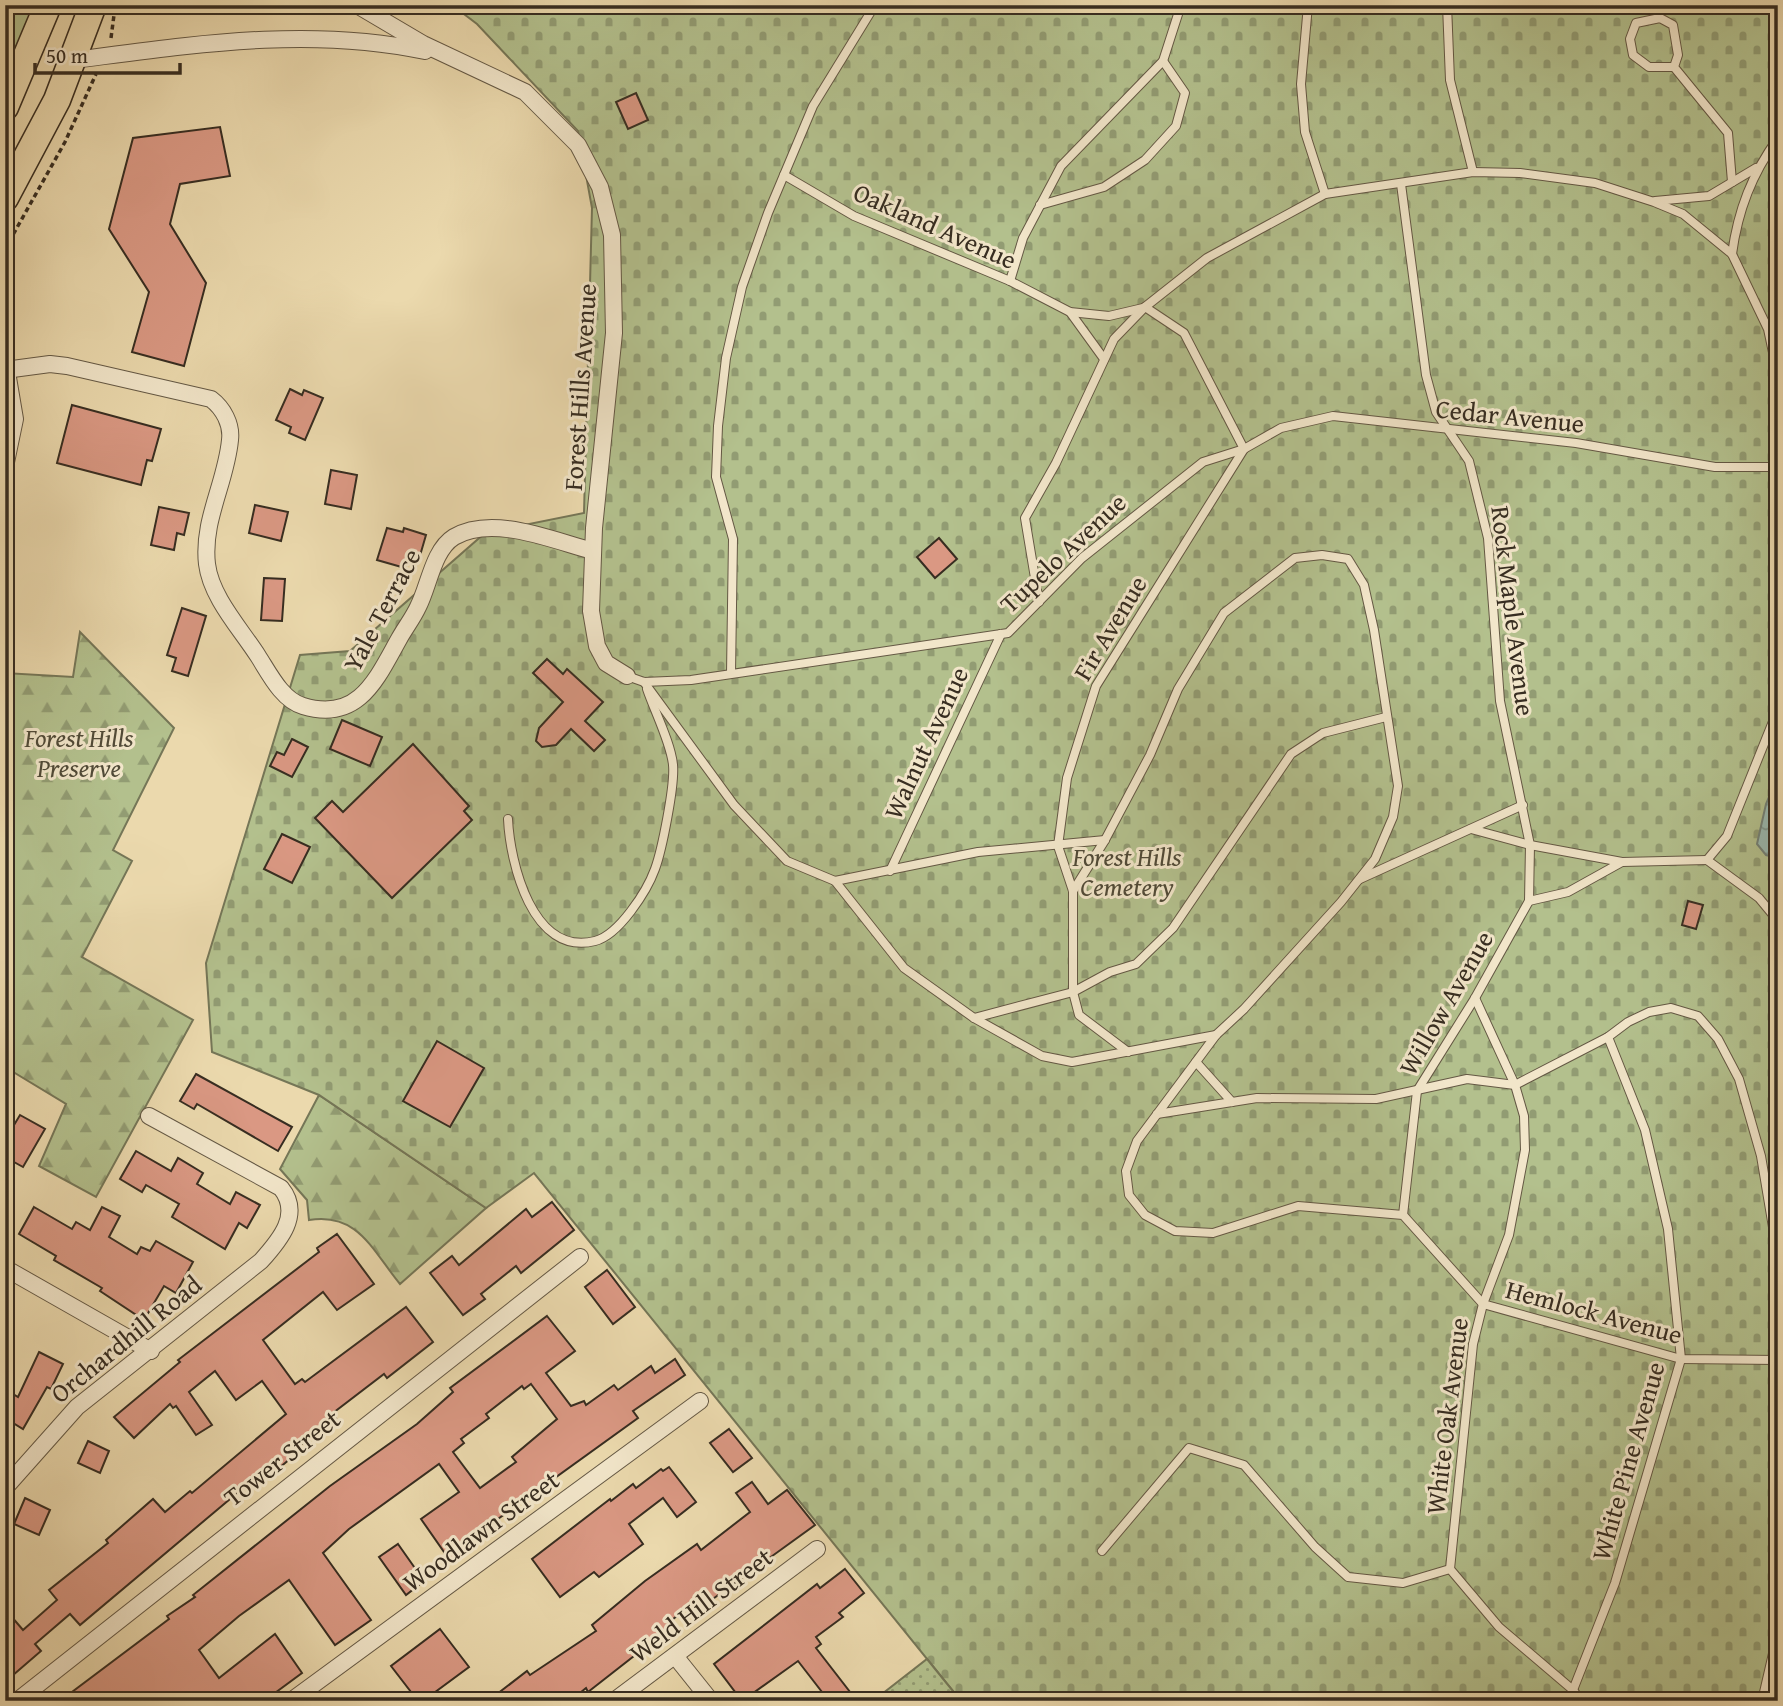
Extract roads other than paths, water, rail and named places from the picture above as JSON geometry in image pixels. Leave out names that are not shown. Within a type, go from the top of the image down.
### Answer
[{"type":"highway","points":[[5,107],[48,5]]},
{"type":"highway","points":[[5,198],[47,123],[74,60],[93,5]]},
{"type":"street","name":"Forest Hills Avenue","points":[[358,5],[400,32],[525,92],[578,145],[600,187],[612,235],[614,333],[593,551],[591,611],[597,646],[606,663],[627,676]]},
{"type":"street","name":"Forest Hills Avenue","points":[[74,60],[211,42],[271,39],[361,41],[454,59]]},
{"type":"street","name":"Yale Terrace","points":[[7,366],[67,366],[211,399],[222,407],[231,439],[208,521],[207,563],[212,585],[280,690],[301,706],[329,709],[358,701],[380,677],[418,607],[438,556],[454,538],[482,529],[504,529],[593,551]]},
{"type":"street","points":[[5,467],[15,419],[7,366]]},
{"type":"street","name":"Orchardhill Road","points":[[5,1488],[77,1407],[151,1351],[261,1261],[283,1234],[291,1209],[289,1198],[281,1188],[149,1116]]},
{"type":"street","name":"Tower Street","points":[[17,1701],[580,1257]]},
{"type":"street","points":[[5,1268],[151,1351]]},
{"type":"street","name":"Woodlawn Street","points":[[291,1701],[700,1401]]},
{"type":"street","name":"Weld Hill Street","points":[[614,1701],[817,1549]]},
{"type":"street","points":[[676,1656],[711,1701]]},
{"type":"lane","points":[[731,673],[733,540],[716,477],[718,426],[726,358],[742,287],[784,175],[813,106],[874,5]]},
{"type":"lane","points":[[1010,281],[1023,239],[1061,166],[1163,61],[1181,5]]},
{"type":"lane","points":[[1308,5],[1301,84],[1305,132],[1325,194]]},
{"type":"lane","points":[[1447,5],[1450,80],[1473,172]]},
{"type":"lane","points":[[1660,18],[1673,25],[1678,55],[1674,67],[1649,67],[1633,55],[1630,39],[1636,23],[1660,18]]},
{"type":"lane","points":[[1040,205],[1104,187],[1145,160],[1176,126],[1185,93],[1163,61]]},
{"type":"lane","points":[[1674,67],[1728,133],[1732,182]]},
{"type":"lane","points":[[1732,254],[1736,220],[1756,168],[1778,138]]},
{"type":"lane","points":[[1654,202],[1709,196],[1756,168]]},
{"type":"lane","points":[[1039,602],[1025,518],[1056,463],[1114,339],[1146,307],[1207,257],[1325,194],[1473,172],[1520,173],[1595,183],[1684,214],[1732,254],[1768,329],[1778,376]]},
{"type":"lane","name":"Oakland Avenue","points":[[784,175],[854,216],[1010,281],[1070,312],[1109,316],[1146,307]]},
{"type":"lane","name":"Rock Maple Avenue","points":[[1401,184],[1426,375],[1436,412],[1469,461],[1488,538],[1500,701],[1530,845]]},
{"type":"lane","points":[[1146,307],[1184,333],[1244,449]]},
{"type":"lane","name":"Oakland Avenue","points":[[1070,312],[1104,359]]},
{"type":"lane","points":[[1768,329],[1778,322]]},
{"type":"lane","name":"Cedar Avenue","points":[[1244,449],[1281,428],[1333,416],[1576,443],[1715,467],[1778,467]]},
{"type":"lane","name":"Tupelo Avenue","points":[[644,682],[691,680],[1008,633],[1082,558],[1163,492],[1203,462],[1244,449]]},
{"type":"lane","name":"Fir Avenue","points":[[1058,846],[1067,778],[1096,686],[1244,449]]},
{"type":"lane","points":[[1073,891],[1105,840],[1150,755],[1178,689],[1224,613],[1295,558],[1321,555],[1348,559],[1364,585],[1374,630],[1398,786],[1393,817],[1375,859],[1270,980],[1216,1035],[1137,1141],[1126,1171],[1129,1195],[1145,1215],[1175,1231],[1213,1233],[1298,1206],[1403,1215]]},
{"type":"lane","name":"Walnut Avenue","points":[[890,871],[1001,634]]},
{"type":"lane","name":"Forest Hills Avenue","points":[[627,676],[644,682]]},
{"type":"lane","points":[[508,819],[510,851],[521,888],[540,921],[566,940],[596,941],[625,921],[655,870],[673,764],[644,682]]},
{"type":"lane","points":[[644,682],[734,805],[787,861],[835,881],[904,968],[974,1018],[1042,1056],[1072,1062],[1216,1035]]},
{"type":"lane","points":[[1707,860],[1727,836],[1778,709]]},
{"type":"lane","points":[[974,1018],[1073,992],[1110,972],[1136,964],[1173,929],[1292,754],[1324,733],[1386,717]]},
{"type":"lane","points":[[1358,880],[1523,804]]},
{"type":"lane","points":[[1471,829],[1530,845],[1622,862],[1707,860],[1759,898],[1778,921]]},
{"type":"lane","points":[[835,881],[978,852],[1105,840]]},
{"type":"lane","name":"Willow Avenue","points":[[1403,1215],[1417,1091],[1475,998],[1529,901],[1530,845]]},
{"type":"lane","points":[[1058,846],[1073,891],[1073,992],[1079,1015],[1128,1052]]},
{"type":"lane","points":[[1529,901],[1568,892],[1622,862]]},
{"type":"lane","points":[[1475,998],[1515,1085],[1524,1115],[1525,1150],[1508,1236],[1483,1304]]},
{"type":"lane","points":[[1157,1114],[1257,1098],[1376,1099],[1467,1079],[1515,1085],[1608,1037],[1628,1022],[1649,1012],[1671,1009],[1698,1016],[1718,1039],[1739,1079],[1761,1156],[1777,1251],[1778,1291]]},
{"type":"lane","name":"White Pine Avenue","points":[[1573,1689],[1615,1583],[1672,1381],[1681,1359],[1668,1229],[1645,1130],[1608,1037]]},
{"type":"lane","points":[[1196,1062],[1232,1102]]},
{"type":"lane","name":"White Oak Avenue","points":[[1403,1215],[1483,1304],[1473,1344],[1450,1569]]},
{"type":"lane","name":"Hemlock Avenue","points":[[1483,1304],[1681,1359],[1778,1360]]},
{"type":"lane","points":[[1102,1551],[1189,1448],[1244,1465],[1315,1547],[1348,1577],[1403,1583],[1450,1569],[1499,1627],[1573,1689],[1581,1701]]},
{"type":"lane","points":[[1762,1701],[1778,1632]]},
{"type":"water","points":[[1778,776],[1778,858],[1766,855],[1757,844],[1766,804]]},
{"type":"park label","name":"Forest Hills Preserve","points":[[79,753]]},
{"type":"park label","name":"Forest Hills Cemetery","points":[[1127,872]]}]
